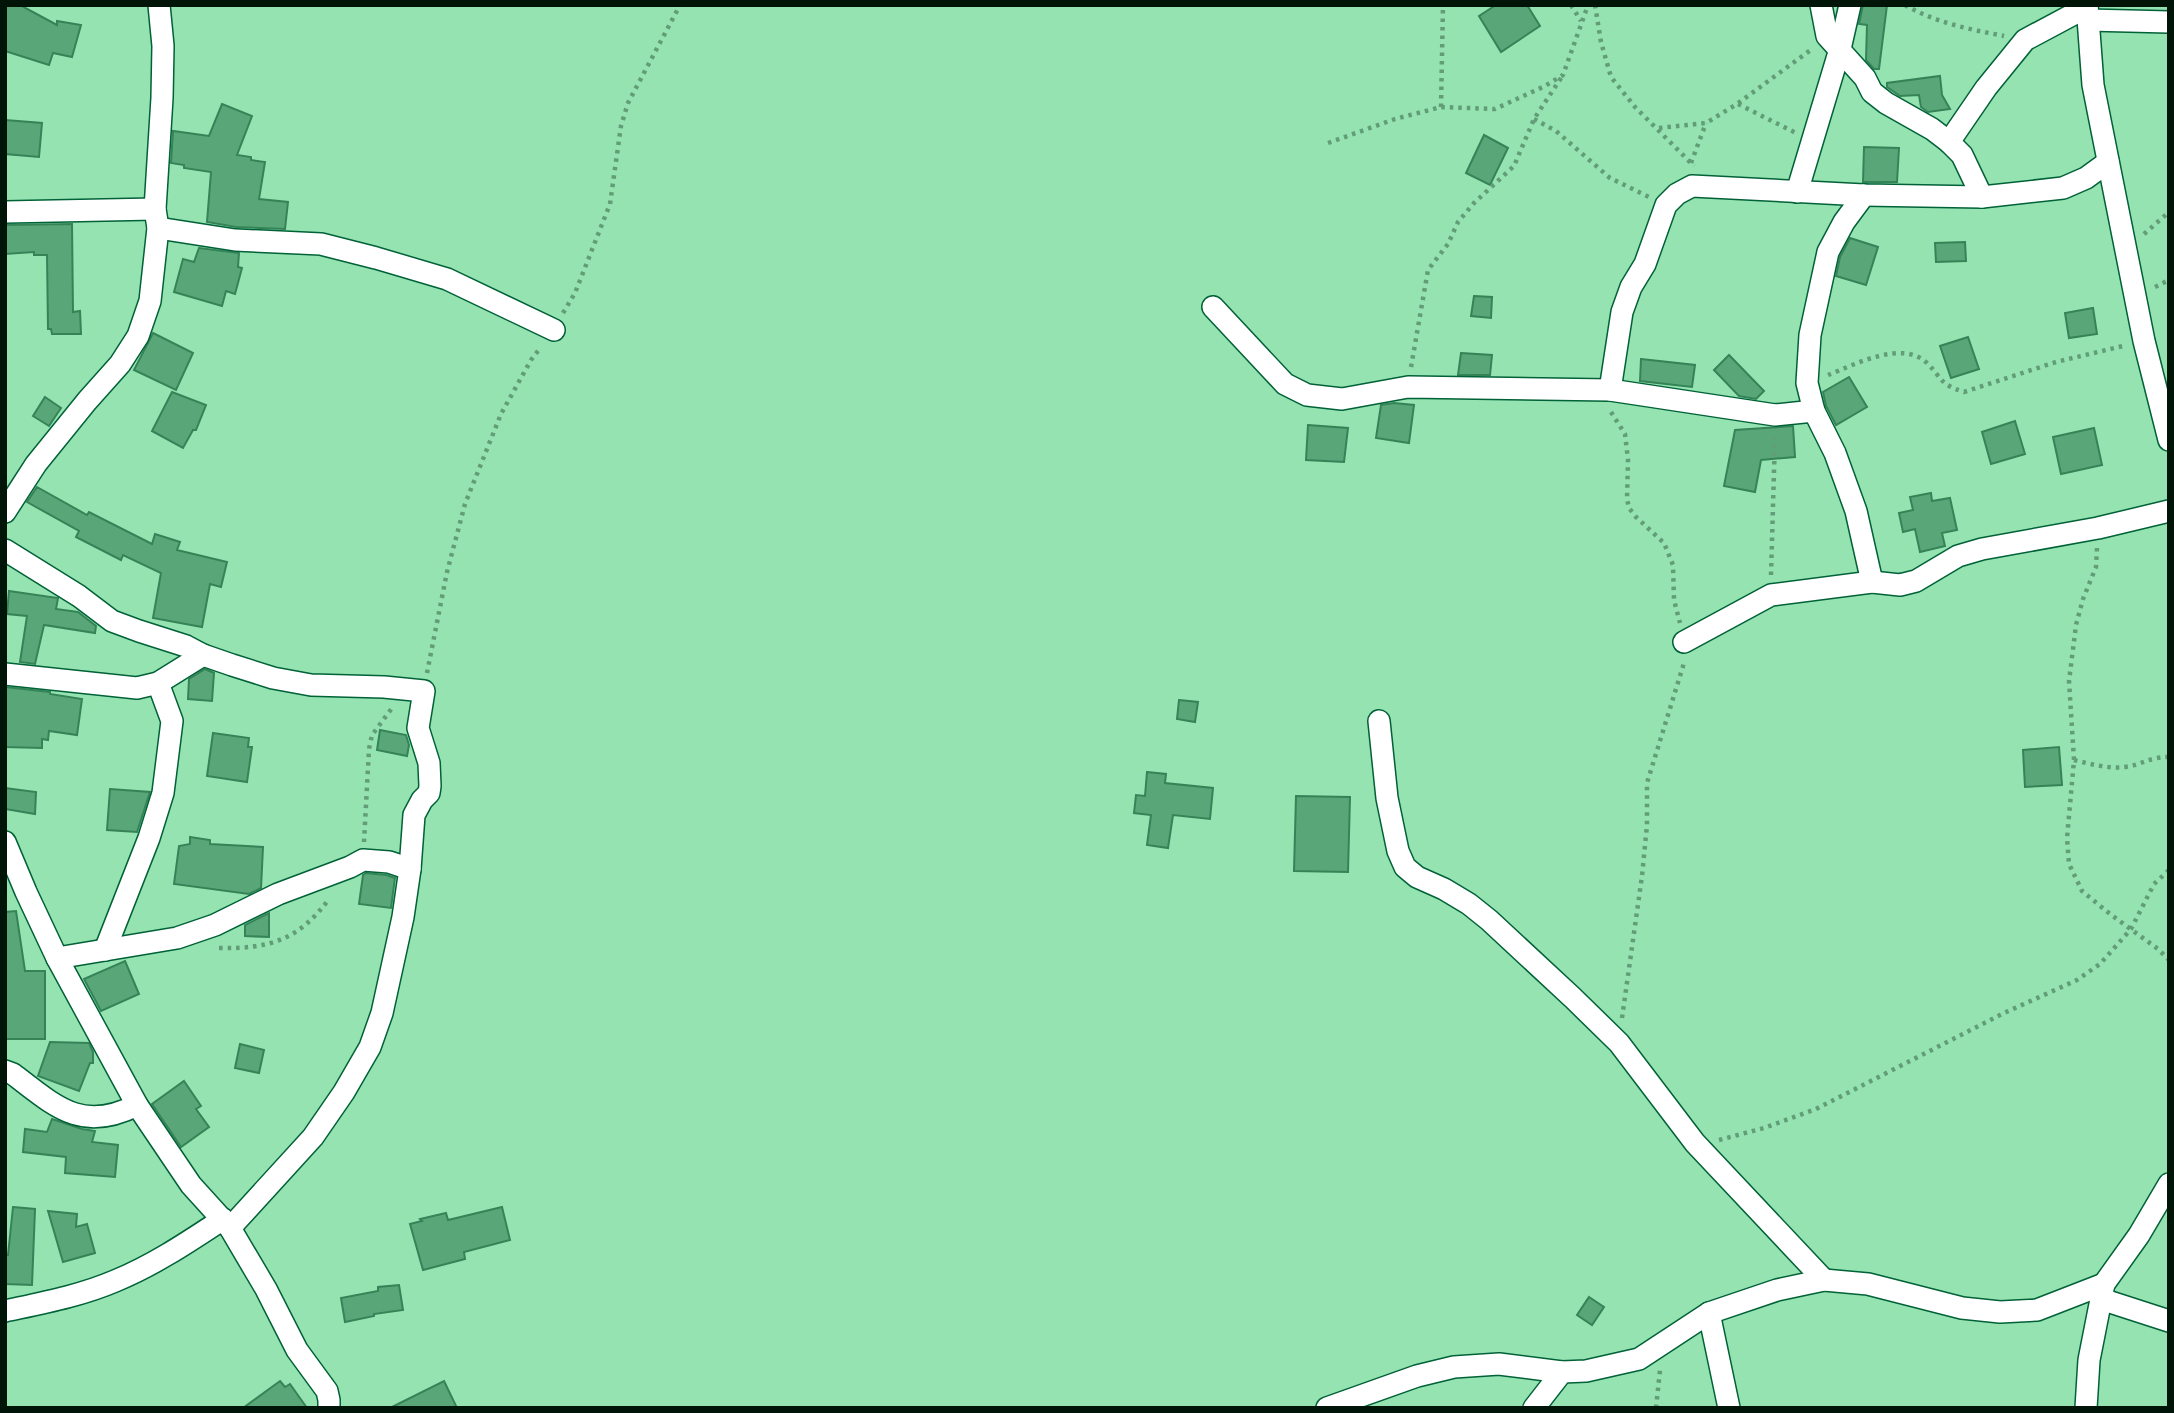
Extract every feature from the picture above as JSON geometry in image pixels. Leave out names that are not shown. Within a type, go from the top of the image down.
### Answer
[{"type":"street","points":[[5,512],[36,464],[120,364],[138,336],[150,301],[162,85],[163,46],[159,5]]},
{"type":"street","points":[[1822,5],[1834,42],[1865,78],[1872,92],[1949,142],[1962,155],[1982,197]]},
{"type":"street","points":[[1797,192],[1812,141],[1834,42],[1850,5]]},
{"type":"street","points":[[1949,142],[1986,88],[2025,40],[2087,11],[2169,22]]},
{"type":"street","points":[[2087,11],[2093,85],[2144,341],[2169,440]]},
{"type":"street","points":[[1610,390],[1622,313],[1630,287],[1645,264],[1666,205],[1677,194],[1692,186],[1864,195],[1982,197],[2063,188],[2086,178],[2108,162]]},
{"type":"street","points":[[1864,195],[1844,222],[1828,252],[1810,335],[1807,383],[1814,411],[1835,453],[1856,511],[1871,582]]},
{"type":"street","points":[[5,212],[156,218],[235,240],[321,244],[447,279],[554,330]]},
{"type":"street","points":[[1213,307],[1285,384],[1307,395],[1342,399],[1408,387],[1610,390],[1776,415],[1814,411]]},
{"type":"street","points":[[1684,642],[1771,595],[1871,582],[1900,585],[1916,581],[1958,556],[1982,549],[2098,528],[2169,510]]},
{"type":"street","points":[[5,550],[79,596],[112,621],[187,646],[203,655],[273,678],[299,683],[424,691],[418,727],[429,764],[430,778],[429,793],[414,815],[410,869],[382,1013],[370,1047],[344,1092],[313,1136],[227,1224],[114,1282],[69,1297],[5,1311]]},
{"type":"street","points":[[5,674],[137,688],[158,683],[203,655]]},
{"type":"street","points":[[105,950],[149,838],[163,793],[172,721],[158,683]]},
{"type":"street","points":[[1379,721],[1387,798],[1398,851],[1405,867],[1417,877],[1452,894],[1489,920],[1619,1043],[1695,1143],[1824,1280]]},
{"type":"street","points":[[5,842],[57,958],[137,1105],[191,1185],[227,1224],[266,1289],[297,1350],[327,1391],[329,1408]]},
{"type":"street","points":[[57,958],[177,938],[215,925],[278,894],[356,864],[389,862],[410,869]]},
{"type":"street","points":[[5,1071],[62,1110],[82,1116],[101,1118],[122,1113],[137,1105]]},
{"type":"street","points":[[2086,1408],[2089,1360],[2103,1291],[2169,1184]]},
{"type":"street","points":[[1327,1408],[1417,1376],[1454,1367],[1499,1364],[1562,1372],[1608,1367],[1639,1359],[1709,1313],[1777,1290],[1824,1280],[1868,1284],[1962,1308],[2000,1312],[2037,1310],[2103,1291],[2169,1321]]},
{"type":"street","points":[[1709,1313],[1729,1408]]},
{"type":"street","points":[[1534,1408],[1562,1372]]},
{"type":"path","points":[[1441,107],[1443,5]]},
{"type":"path","points":[[1571,5],[1581,21]]},
{"type":"path","points":[[1408,387],[1428,270],[1448,244],[1458,222],[1474,203],[1514,166],[1534,119],[1563,75],[1588,5]]},
{"type":"path","points":[[1595,5],[1611,78],[1678,152],[1718,187]]},
{"type":"path","points":[[1905,5],[1923,16],[1958,27],[2025,40]]},
{"type":"path","points":[[1658,128],[1706,123],[1737,104],[1764,82],[1834,42]]},
{"type":"path","points":[[1328,143],[1395,119],[1441,107],[1495,109],[1563,75]]},
{"type":"path","points":[[1737,104],[1812,141]]},
{"type":"path","points":[[1534,119],[1556,131],[1610,178],[1666,205]]},
{"type":"path","points":[[1691,163],[1706,123]]},
{"type":"path","points":[[2126,247],[2154,227],[2169,212]]},
{"type":"path","points":[[1807,383],[1880,354],[1910,354],[1928,364],[1940,380],[1965,392],[2056,362],[2144,341]]},
{"type":"path","points":[[1610,390],[1610,408],[1625,434],[1629,508],[1664,543],[1673,565],[1674,600],[1684,642],[1685,662],[1647,783],[1647,825],[1642,876],[1619,1043]]},
{"type":"path","points":[[1771,595],[1776,415]]},
{"type":"path","points":[[2098,528],[2096,566],[2076,625],[2069,681],[2074,760],[2067,838],[2069,864],[2082,891],[2169,960]]},
{"type":"path","points":[[214,948],[249,948],[291,936],[321,909],[341,885],[356,864],[372,735],[391,712],[400,688]]},
{"type":"path","points":[[2074,760],[2128,767],[2154,757],[2169,757]]},
{"type":"path","points":[[1695,1143],[1730,1138],[1816,1109],[2004,1013],[2077,980],[2100,964],[2131,929],[2154,884],[2169,870]]},
{"type":"path","points":[[1656,1408],[1662,1342]]},
{"type":"building","points":[[5,5],[20,5],[57,25],[57,21],[81,25],[72,57],[53,53],[49,65],[5,51]]},
{"type":"building","points":[[1496,5],[1527,5],[1540,26],[1501,52],[1479,16]]},
{"type":"building","points":[[1863,5],[1887,5],[1879,69],[1874,69],[1866,60],[1867,25],[1859,24]]},
{"type":"building","points":[[1940,76],[1942,95],[1950,109],[1928,112],[1921,107],[1919,95],[1900,96],[1887,87],[1887,83]]},
{"type":"building","points":[[222,104],[252,116],[237,155],[265,162],[259,199],[288,202],[285,229],[236,227],[207,222],[211,172],[171,163],[173,131],[209,136]]},
{"type":"building","points":[[5,120],[42,123],[39,157],[5,154]]},
{"type":"building","points":[[1484,135],[1508,148],[1490,185],[1466,173]]},
{"type":"building","points":[[1864,147],[1899,148],[1897,182],[1863,182]]},
{"type":"building","points":[[72,224],[73,312],[80,311],[81,334],[52,334],[51,329],[48,329],[47,255],[34,255],[34,252],[5,254],[5,225]]},
{"type":"building","points":[[1850,238],[1878,247],[1866,285],[1836,276],[1840,257]]},
{"type":"building","points":[[1965,242],[1966,261],[1936,262],[1935,243]]},
{"type":"building","points":[[199,248],[239,253],[238,267],[242,268],[235,294],[226,291],[222,306],[174,292],[183,259],[194,262]]},
{"type":"building","points":[[1474,296],[1492,297],[1491,318],[1471,316]]},
{"type":"building","points":[[2093,308],[2097,334],[2069,338],[2065,313]]},
{"type":"building","points":[[153,333],[193,353],[176,390],[134,370]]},
{"type":"building","points":[[1968,337],[1979,369],[1951,378],[1940,346]]},
{"type":"building","points":[[1461,353],[1492,355],[1490,375],[1458,375]]},
{"type":"building","points":[[1729,355],[1764,391],[1756,399],[1739,396],[1714,370]]},
{"type":"building","points":[[1641,359],[1695,365],[1692,387],[1640,381]]},
{"type":"building","points":[[1849,377],[1867,407],[1836,425],[1826,406],[1823,392]]},
{"type":"building","points":[[172,392],[206,405],[196,430],[193,430],[183,448],[152,431]]},
{"type":"building","points":[[45,397],[61,408],[49,426],[33,416]]},
{"type":"building","points":[[1381,405],[1414,405],[1409,443],[1376,438]]},
{"type":"building","points":[[2015,421],[2025,454],[1991,464],[1982,432]]},
{"type":"building","points":[[1308,425],[1348,428],[1344,462],[1306,460]]},
{"type":"building","points":[[1793,426],[1795,457],[1761,460],[1755,492],[1724,486],[1735,430]]},
{"type":"building","points":[[2094,428],[2102,465],[2061,474],[2053,437]]},
{"type":"building","points":[[37,487],[87,515],[89,512],[152,544],[155,534],[180,542],[177,550],[227,562],[221,587],[210,584],[202,627],[153,618],[161,573],[123,555],[121,560],[76,537],[79,531],[27,502]]},
{"type":"building","points":[[1931,493],[1932,501],[1950,498],[1957,530],[1942,533],[1945,546],[1920,552],[1915,529],[1903,532],[1899,513],[1913,510],[1910,497]]},
{"type":"building","points":[[9,591],[58,598],[56,609],[78,612],[96,626],[95,633],[44,625],[35,664],[20,662],[27,616],[7,614]]},
{"type":"building","points":[[205,669],[214,673],[212,701],[188,699],[189,679]]},
{"type":"building","points":[[5,687],[82,699],[77,735],[49,731],[48,740],[42,739],[42,748],[5,747]]},
{"type":"building","points":[[1179,700],[1198,702],[1195,722],[1177,719]]},
{"type":"building","points":[[380,730],[406,735],[409,745],[407,756],[377,750]]},
{"type":"building","points":[[213,733],[249,738],[248,747],[252,747],[247,782],[207,776]]},
{"type":"building","points":[[2059,747],[2062,785],[2025,787],[2023,750]]},
{"type":"building","points":[[1147,772],[1166,774],[1165,783],[1213,788],[1210,819],[1173,815],[1168,848],[1147,845],[1151,815],[1134,813],[1136,795],[1145,796]]},
{"type":"building","points":[[5,788],[36,792],[35,814],[5,809]]},
{"type":"building","points":[[110,789],[150,792],[137,832],[107,830]]},
{"type":"building","points":[[1296,796],[1350,797],[1348,872],[1294,871]]},
{"type":"building","points":[[190,837],[210,840],[210,844],[263,847],[261,888],[249,894],[174,884],[179,846],[190,844]]},
{"type":"building","points":[[366,873],[395,878],[391,908],[359,904],[363,875]]},
{"type":"building","points":[[16,911],[25,971],[45,971],[45,1039],[5,1039],[5,912]]},
{"type":"building","points":[[269,913],[269,937],[245,936],[245,925]]},
{"type":"building","points":[[125,961],[139,994],[101,1011],[84,979]]},
{"type":"building","points":[[50,1042],[89,1043],[93,1052],[93,1063],[90,1063],[79,1091],[38,1076]]},
{"type":"building","points":[[240,1044],[264,1050],[259,1073],[235,1068]]},
{"type":"building","points":[[184,1081],[201,1106],[196,1109],[209,1127],[181,1147],[152,1104]]},
{"type":"building","points":[[52,1119],[95,1131],[92,1142],[118,1145],[115,1177],[65,1173],[66,1157],[23,1152],[25,1129],[47,1132]]},
{"type":"building","points":[[13,1207],[35,1209],[32,1285],[5,1284],[5,1255],[8,1255]]},
{"type":"building","points":[[502,1207],[510,1240],[464,1252],[465,1259],[423,1270],[410,1224],[446,1213],[448,1220]]},
{"type":"building","points":[[48,1211],[77,1214],[76,1227],[87,1224],[95,1253],[63,1262]]},
{"type":"building","points":[[399,1285],[403,1310],[345,1322],[341,1298],[378,1291],[378,1287]]},
{"type":"building","points":[[1589,1297],[1604,1307],[1592,1325],[1577,1315]]},
{"type":"building","points":[[280,1381],[285,1387],[290,1384],[307,1408],[243,1408]]},
{"type":"building","points":[[444,1381],[457,1408],[390,1408]]}]
